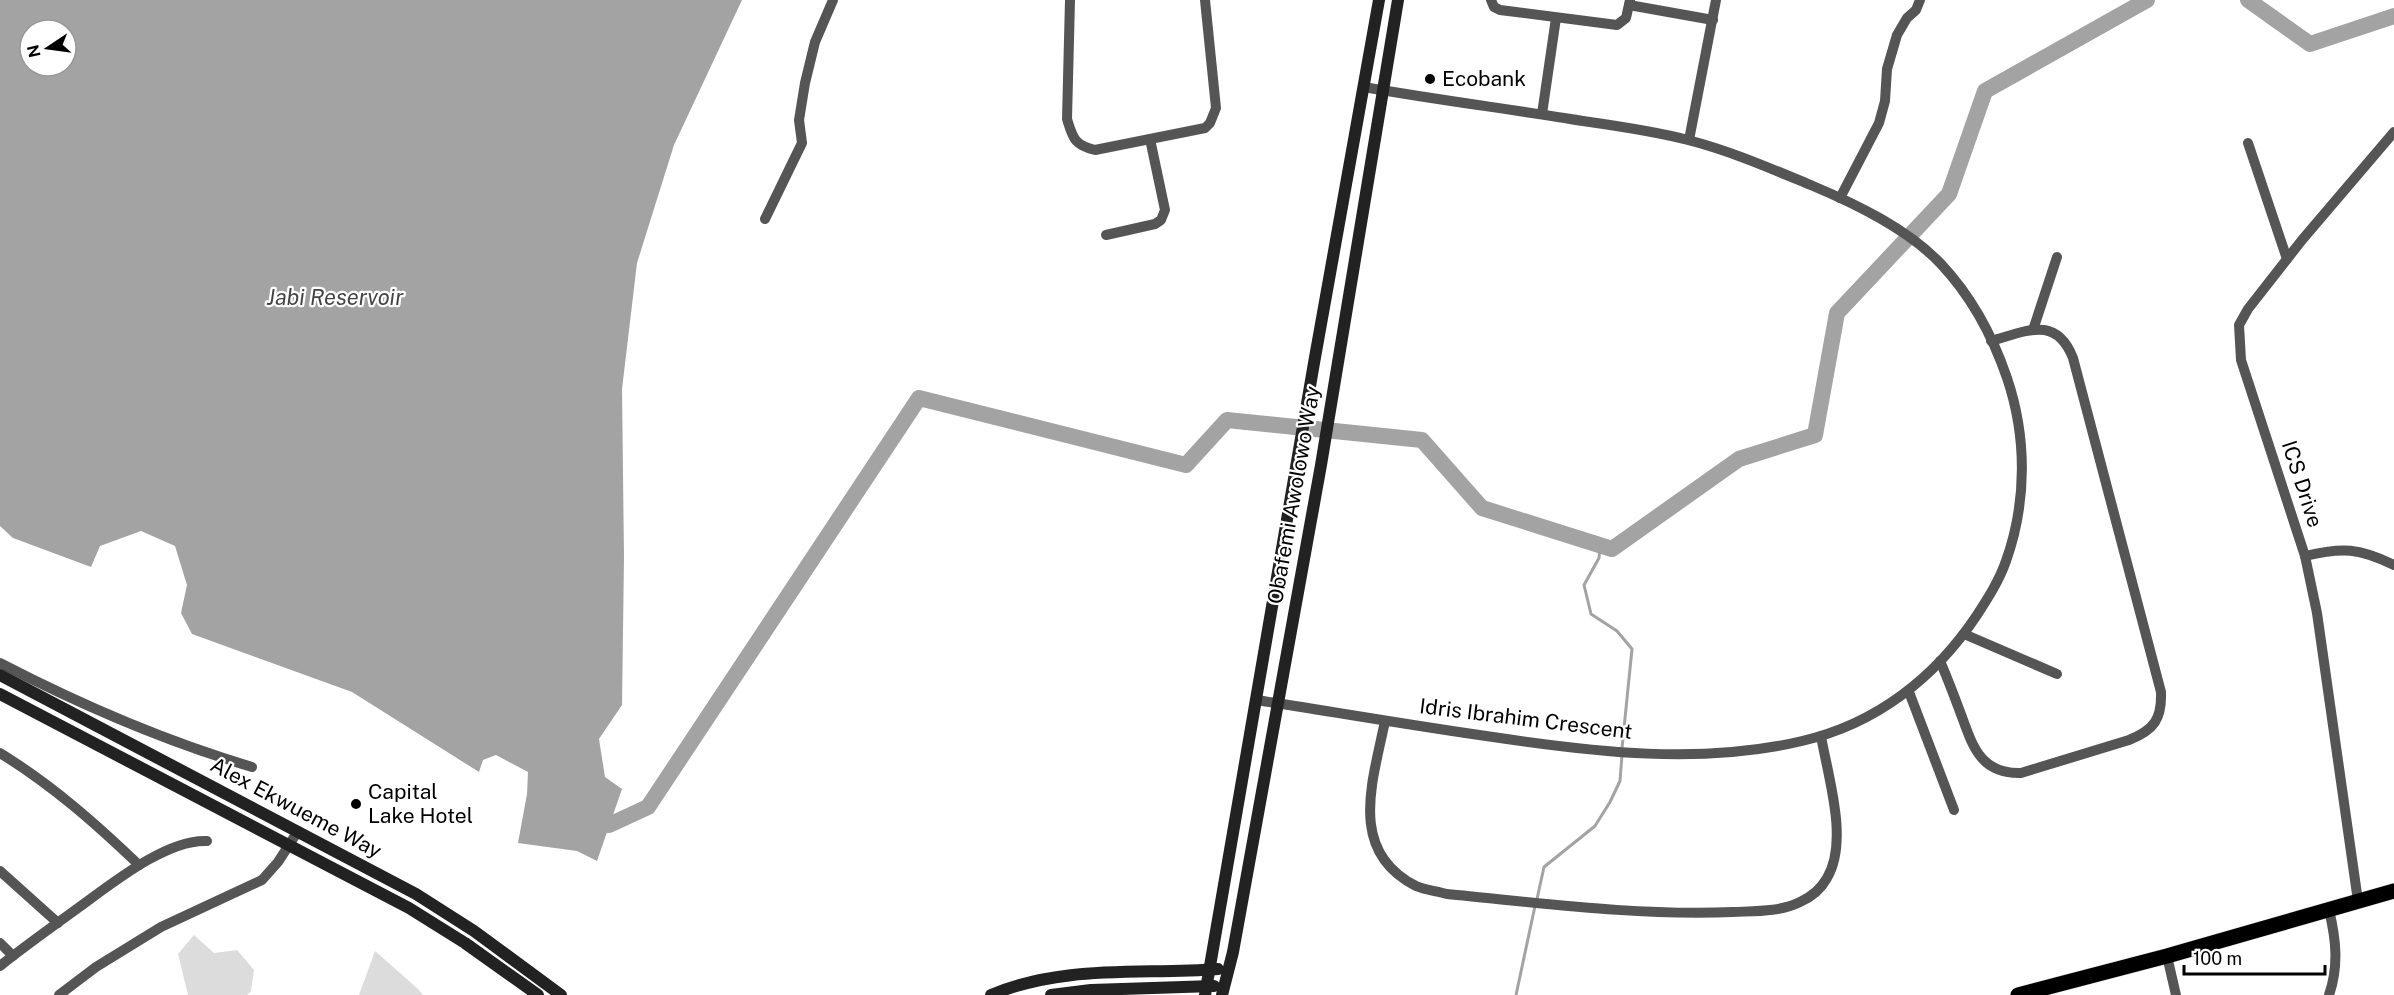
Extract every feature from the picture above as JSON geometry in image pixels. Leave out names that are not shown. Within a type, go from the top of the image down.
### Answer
[{"type":"main road","name":"Obafemi Awolowo Way","points":[[1206,991],[1379,0]]},
{"type":"main road","name":"Obafemi Awolowo Way","points":[[1223,990],[1321,465],[1398,0]]},
{"type":"main road","name":"Alex Ekwueme Way","points":[[0,675],[416,894],[474,931],[561,995]]},
{"type":"main road","name":"Alex Ekwueme Way","points":[[0,694],[409,908],[465,943],[538,995]]},
{"type":"main road","points":[[2018,995],[2167,956],[2394,891]]},
{"type":"main road","points":[[991,995],[1028,982],[1070,974],[1228,968]]},
{"type":"main road","points":[[1051,995],[1091,990],[1223,990]]},
{"type":"street","points":[[765,219],[801,143],[799,120],[805,83],[815,42],[833,0]]},
{"type":"street","points":[[1070,0],[1067,119],[1072,136],[1081,147],[1095,150],[1205,128],[1214,116],[1216,108],[1205,0]]},
{"type":"street","points":[[1491,0],[1494,7],[1500,10],[1617,25],[1626,18],[1630,3],[1713,20]]},
{"type":"street","points":[[1689,140],[1716,0]]},
{"type":"street","points":[[1840,198],[1879,123],[1885,101],[1887,69],[1897,35],[1907,18],[1916,10],[1920,0]]},
{"type":"street","points":[[1542,114],[1556,18]]},
{"type":"street","name":"Idris Ibrahim Crescent","points":[[1256,700],[1571,748],[1621,752],[1720,753],[1800,742],[1864,719],[1909,692],[1930,673],[1964,633],[1991,594],[2004,568],[2015,531],[2022,486],[2021,451],[2014,405],[2000,359],[1966,297],[1938,261],[1885,221],[1840,198],[1743,158],[1689,140],[1641,130],[1364,87]]},
{"type":"street","name":"ICS Drive","points":[[2358,901],[2318,613],[2305,556],[2241,360],[2238,343],[2239,325],[2247,309],[2394,132]]},
{"type":"street","points":[[1106,235],[1155,224],[1161,220],[1165,210],[1150,140]]},
{"type":"street","points":[[2248,143],[2287,259]]},
{"type":"street","points":[[2033,330],[2057,257]]},
{"type":"street","points":[[1940,661],[1972,745],[1981,759],[2006,774],[2021,773],[2129,740],[2152,727],[2159,716],[2161,692],[2068,346],[2060,335],[2048,330],[2033,330],[1991,341]]},
{"type":"street","points":[[2305,556],[2331,549],[2351,548],[2394,564]]},
{"type":"street","points":[[1964,633],[2057,674]]},
{"type":"street","points":[[0,663],[57,693],[195,750],[252,768]]},
{"type":"street","points":[[1909,692],[1954,810]]},
{"type":"street","points":[[1385,721],[1372,784],[1369,814],[1379,856],[1394,873],[1418,887],[1447,894],[1651,913],[1774,910],[1799,903],[1816,893],[1827,878],[1836,857],[1837,826],[1821,736]]},
{"type":"street","points":[[0,753],[39,777],[85,814],[139,865]]},
{"type":"street","points":[[59,995],[96,967],[161,927],[262,880],[278,862],[298,831]]},
{"type":"street","points":[[0,966],[139,865],[185,844],[197,840],[207,841]]},
{"type":"street","points":[[0,871],[58,923]]},
{"type":"street","points":[[2329,910],[2336,938],[2336,977],[2330,995]]},
{"type":"street","points":[[0,943],[13,956]]},
{"type":"street","points":[[2167,956],[2176,995]]},
{"type":"shaded area","points":[[194,935],[214,953],[237,950],[254,970],[251,991],[247,995],[188,995],[178,954]]},
{"type":"shaded area","points":[[375,951],[417,988],[423,995],[359,995]]},
{"type":"water","name":"Jabi Reservoir","points":[[0,0],[742,0],[674,145],[637,263],[622,389],[624,557],[622,705],[599,739],[605,777],[622,789],[597,861],[577,851],[518,843],[527,794],[528,772],[496,755],[483,760],[479,772],[352,692],[192,634],[181,613],[187,585],[175,546],[141,531],[100,546],[91,567],[13,538],[0,526]]},
{"type":"waterway","points":[[609,825],[648,807],[919,398],[1186,465],[1227,420],[1422,440],[1482,508],[1612,549],[1739,459],[1815,435],[1837,313],[1949,194],[1985,91],[2147,0]]},
{"type":"waterway","points":[[2248,0],[2310,44],[2394,16]]},
{"type":"waterway","points":[[1600,545],[1599,558],[1584,585],[1591,614],[1617,631],[1632,649],[1622,748]]},
{"type":"waterway","points":[[1537,899],[1544,867],[1595,826],[1610,802],[1620,781],[1622,755]]},
{"type":"waterway","points":[[1516,995],[1535,906]]},
{"type":"place","name":"Ecobank","points":[[1430,79]]},
{"type":"place","name":"Capital Lake Hotel","points":[[356,804]]}]
